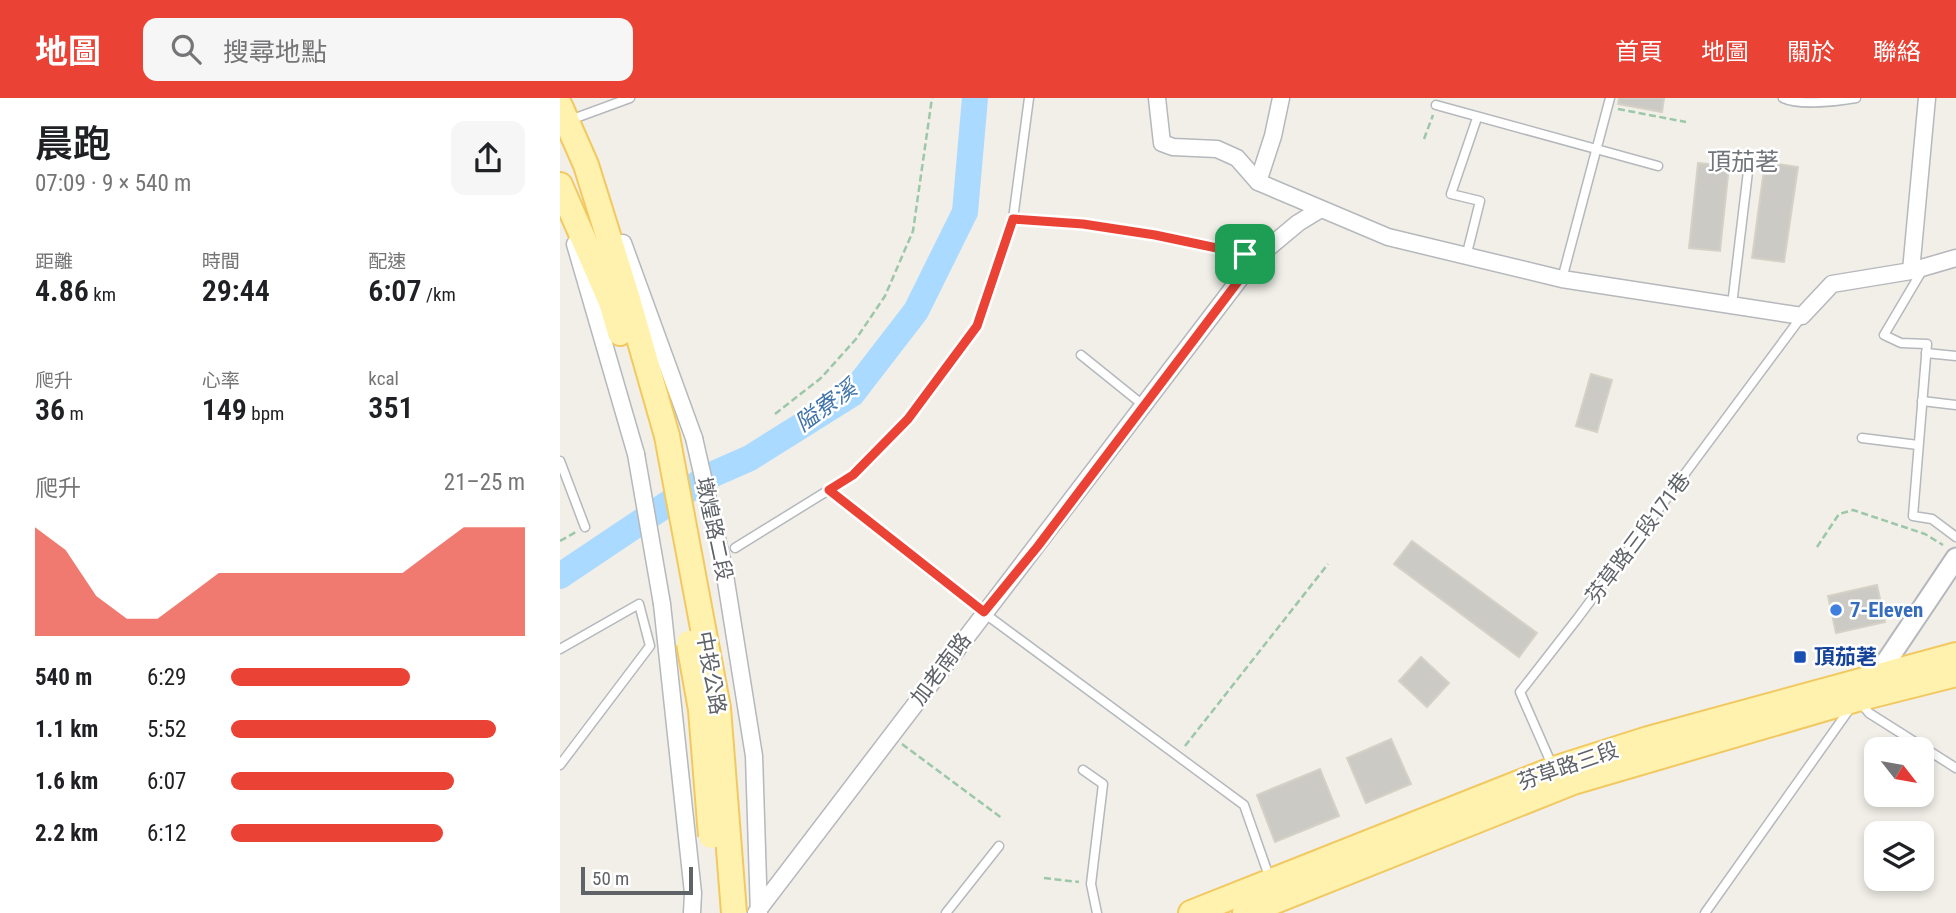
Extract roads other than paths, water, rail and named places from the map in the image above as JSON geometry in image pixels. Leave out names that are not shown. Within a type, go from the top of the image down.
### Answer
[{"type":"main road","name":"墩煌路二段","points":[[562,117],[586,166],[628,296],[652,443]]},
{"type":"main road","name":"墩煌路二段","points":[[560,185],[611,302],[652,443]]},
{"type":"main road","name":"中投公路","points":[[652,443],[718,708],[752,912]]},
{"type":"main road","name":"中投公路","points":[[652,443],[701,710],[718,913]]},
{"type":"main road","name":"芬草路三段","points":[[1191,913],[1554,769],[1648,739],[1956,655]]},
{"type":"main road","name":"芬草路三段","points":[[1245,913],[1573,782],[1857,699],[1956,674]]},
{"type":"street","points":[[1157,98],[1161,143],[1173,147],[1217,149],[1237,158],[1258,182],[1388,237],[1562,279],[1802,316],[1832,284],[1917,269],[1956,258]]},
{"type":"street","points":[[1258,182],[1273,136],[1281,98]]},
{"type":"street","points":[[1917,269],[1927,98]]},
{"type":"street","name":"墩煌路二段","points":[[586,166],[615,223],[694,438],[724,569],[754,755],[752,912]]},
{"type":"street","name":"墩煌路二段","points":[[560,191],[652,443],[662,604],[693,893],[692,913]]},
{"type":"street","name":"加老南路","points":[[752,912],[1046,535],[1255,259],[1298,223],[1321,209]]},
{"type":"street","points":[[1857,699],[1878,676],[1952,554]]},
{"type":"lane","points":[[562,117],[630,98]]},
{"type":"lane","points":[[735,548],[853,475],[908,419],[977,326],[1013,219],[1029,98]]},
{"type":"lane","points":[[1783,98],[1804,102],[1856,98]]},
{"type":"lane","points":[[1562,279],[1609,102]]},
{"type":"lane","points":[[1436,105],[1658,166]]},
{"type":"lane","points":[[1466,257],[1480,201],[1451,194],[1477,118]]},
{"type":"lane","points":[[1732,305],[1749,163]]},
{"type":"lane","points":[[1917,269],[1884,335],[1901,343],[1927,344],[1913,516],[1932,519],[1956,537]]},
{"type":"lane","name":"芬草路三段171巷","points":[[1554,769],[1520,692],[1585,609],[1802,316]]},
{"type":"lane","points":[[1926,353],[1956,356]]},
{"type":"lane","points":[[1081,355],[1143,405]]},
{"type":"lane","points":[[1922,401],[1956,405]]},
{"type":"lane","points":[[1862,438],[1918,445]]},
{"type":"lane","points":[[560,461],[585,527]]},
{"type":"lane","points":[[829,490],[984,612],[1244,805],[1271,881]]},
{"type":"lane","points":[[560,649],[639,604],[650,646],[560,765]]},
{"type":"lane","points":[[1705,913],[1857,699],[1869,713],[1956,768]]},
{"type":"lane","points":[[1083,770],[1102,784],[1091,884],[1097,913]]},
{"type":"lane","points":[[946,913],[999,846]]},
{"type":"waterway","name":"隘寮溪","points":[[560,576],[709,476],[750,458],[852,394],[916,311],[965,212],[975,98]]},
{"type":"place","name":"7-Eleven","points":[[1836,610]]},
{"type":"place","name":"頂茄荖","points":[[1800,657]]},
{"type":"district","name":"頂茄荖","points":[[1743,162]]}]
